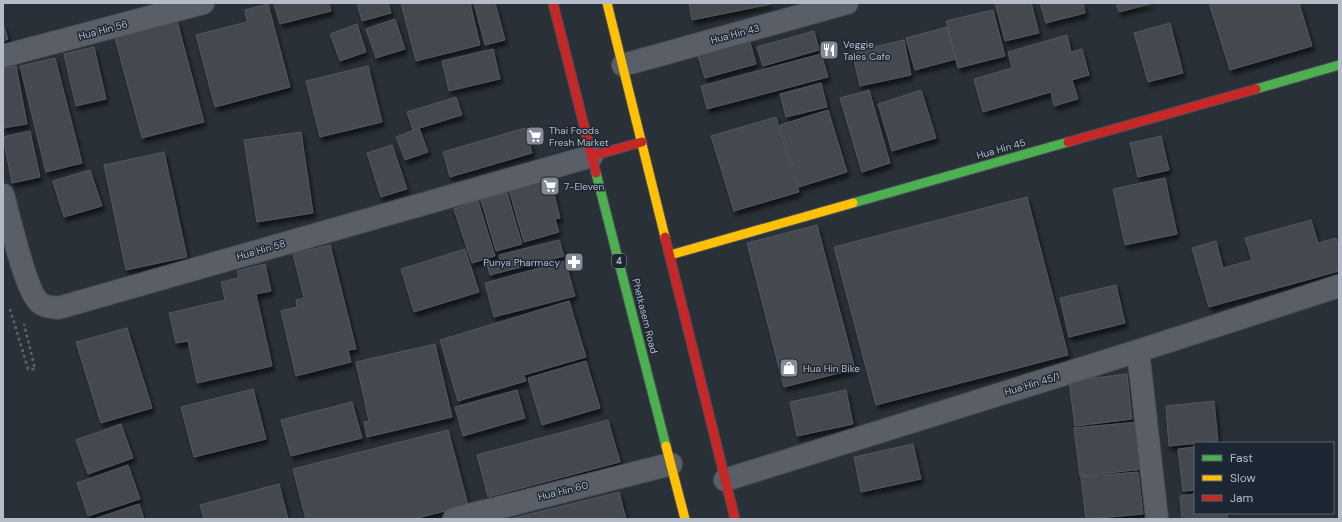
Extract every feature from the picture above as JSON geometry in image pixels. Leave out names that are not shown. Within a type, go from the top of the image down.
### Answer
[{"type":"main road","name":"Phetkasem Road","points":[[553,3],[685,519]]},
{"type":"main road","points":[[607,3],[735,519]]},
{"type":"main road","name":"Hua Hin 45","points":[[670,255],[1339,65]]},
{"type":"main road","points":[[592,156],[642,142]]},
{"type":"street","name":"Hua Hin 56","points":[[3,56],[203,3]]},
{"type":"street","name":"Hua Hin 43","points":[[623,65],[848,3]]},
{"type":"street","name":"Hua Hin 58","points":[[3,196],[26,278],[33,294],[40,303],[49,307],[58,308],[592,156]]},
{"type":"street","name":"Hua Hin 45/1","points":[[725,480],[1138,351],[1339,286]]},
{"type":"street","points":[[1138,351],[1157,519]]},
{"type":"street","name":"Hua Hin 60","points":[[454,519],[671,464]]},
{"type":"building","points":[[274,3],[329,3],[331,11],[280,24]]},
{"type":"building","points":[[357,3],[388,3],[391,13],[362,21]]},
{"type":"building","points":[[401,3],[470,3],[480,45],[416,61]]},
{"type":"building","points":[[474,3],[495,3],[505,40],[485,45]]},
{"type":"building","points":[[689,3],[771,3],[771,4],[692,20]]},
{"type":"building","points":[[995,3],[1031,3],[1039,33],[1005,41]]},
{"type":"building","points":[[1040,3],[1083,3],[1085,13],[1046,23]]},
{"type":"building","points":[[1116,3],[1153,3],[1119,12]]},
{"type":"building","points":[[1209,3],[1299,3],[1312,46],[1230,70]]},
{"type":"building","points":[[268,4],[290,87],[215,107],[196,35],[247,22],[245,10]]},
{"type":"building","points":[[993,10],[1005,56],[958,68],[946,21]]},
{"type":"building","points":[[395,19],[405,49],[376,58],[366,29]]},
{"type":"building","points":[[177,21],[204,122],[142,138],[115,38]]},
{"type":"building","points":[[1170,23],[1183,73],[1148,82],[1134,33]]},
{"type":"building","points":[[3,24],[8,39],[3,41]]},
{"type":"building","points":[[357,24],[366,52],[340,61],[330,34]]},
{"type":"building","points":[[947,27],[956,59],[915,70],[906,38]]},
{"type":"building","points":[[814,31],[819,50],[763,66],[757,47]]},
{"type":"building","points":[[1067,35],[1071,52],[1082,49],[1089,75],[1072,80],[1078,99],[1054,106],[1051,92],[983,112],[974,79],[1012,68],[1008,52]]},
{"type":"building","points":[[749,39],[756,64],[705,78],[697,53]]},
{"type":"building","points":[[904,40],[911,75],[860,86],[852,52]]},
{"type":"building","points":[[94,47],[106,99],[76,106],[64,54]]},
{"type":"building","points":[[493,49],[500,79],[449,91],[442,61]]},
{"type":"building","points":[[821,54],[828,77],[707,109],[701,86]]},
{"type":"building","points":[[55,58],[82,163],[46,172],[20,66]]},
{"type":"building","points":[[16,66],[27,124],[3,128],[3,69]]},
{"type":"building","points":[[368,66],[382,122],[320,137],[306,81]]},
{"type":"building","points":[[821,83],[827,107],[786,117],[780,94]]},
{"type":"building","points":[[869,90],[890,163],[862,172],[840,98]]},
{"type":"building","points":[[921,90],[936,138],[892,151],[878,104]]},
{"type":"building","points":[[456,97],[462,115],[413,130],[407,112]]},
{"type":"building","points":[[828,110],[847,172],[799,187],[780,125]]},
{"type":"building","points":[[776,117],[799,192],[734,211],[711,136]]},
{"type":"building","points":[[419,128],[428,152],[405,160],[396,137]]},
{"type":"building","points":[[525,128],[532,153],[450,177],[443,152]]},
{"type":"building","points":[[30,131],[40,177],[12,183],[3,137]]},
{"type":"building","points":[[301,132],[313,213],[257,222],[244,140]]},
{"type":"building","points":[[1161,136],[1169,170],[1138,177],[1130,143]]},
{"type":"building","points":[[392,145],[407,189],[381,197],[367,153]]},
{"type":"building","points":[[164,152],[187,257],[126,270],[104,165]]},
{"type":"building","points":[[90,170],[102,206],[64,217],[53,181]]},
{"type":"building","points":[[550,178],[560,218],[555,219],[559,232],[524,242],[509,190]]},
{"type":"building","points":[[1165,178],[1177,234],[1125,245],[1113,189]]},
{"type":"building","points":[[507,193],[522,244],[496,251],[481,200]]},
{"type":"building","points":[[1027,197],[1068,355],[876,405],[834,247]]},
{"type":"building","points":[[478,201],[495,256],[472,263],[454,209]]},
{"type":"building","points":[[1311,220],[1318,243],[1336,238],[1339,249],[1339,271],[1209,307],[1192,248],[1216,241],[1223,268],[1252,260],[1245,238]]},
{"type":"building","points":[[817,225],[855,369],[784,387],[747,243]]},
{"type":"building","points":[[559,240],[564,256],[490,275],[487,264],[500,261],[499,255]]},
{"type":"building","points":[[330,245],[356,349],[348,350],[351,362],[296,376],[281,311],[297,307],[296,300],[304,298],[293,254]]},
{"type":"building","points":[[465,249],[479,292],[414,312],[401,269]]},
{"type":"building","points":[[565,261],[575,296],[494,317],[485,283]]},
{"type":"building","points":[[265,264],[271,291],[256,294],[272,366],[197,383],[188,341],[176,343],[169,313],[225,300],[221,282],[239,278],[237,271]]},
{"type":"building","points":[[1116,285],[1125,323],[1069,337],[1060,298]]},
{"type":"building","points":[[569,301],[586,357],[524,375],[526,381],[458,401],[440,340]]},
{"type":"building","points":[[127,328],[152,408],[101,423],[76,342]]},
{"type":"building","points":[[435,344],[452,417],[367,437],[364,422],[369,421],[356,362]]},
{"type":"building","points":[[586,361],[600,408],[542,425],[528,378]]},
{"type":"building","points":[[1127,374],[1132,419],[1075,426],[1069,381]]},
{"type":"building","points":[[253,389],[266,439],[194,457],[181,407]]},
{"type":"building","points":[[517,390],[525,418],[463,436],[455,407]]},
{"type":"building","points":[[846,390],[853,424],[797,436],[790,402]]},
{"type":"building","points":[[1214,401],[1218,441],[1194,442],[1194,443],[1169,446],[1166,406]]},
{"type":"building","points":[[352,402],[362,438],[291,456],[281,420]]},
{"type":"building","points":[[608,420],[620,462],[488,497],[477,455]]},
{"type":"building","points":[[1138,422],[1143,469],[1080,476],[1074,428]]},
{"type":"building","points":[[121,424],[133,458],[88,474],[76,440]]},
{"type":"building","points":[[448,430],[468,505],[414,519],[306,519],[293,469]]},
{"type":"building","points":[[913,444],[921,479],[861,492],[854,457]]},
{"type":"building","points":[[1194,447],[1194,490],[1183,491],[1178,449]]},
{"type":"building","points":[[128,465],[140,499],[88,516],[77,483]]},
{"type":"building","points":[[1138,472],[1143,514],[1086,519],[1081,477]]},
{"type":"building","points":[[279,484],[288,519],[204,519],[200,505]]},
{"type":"building","points":[[619,492],[626,519],[510,519]]},
{"type":"building","points":[[1194,494],[1194,514],[1227,514],[1228,519],[1182,519],[1180,496]]},
{"type":"building","points":[[139,504],[144,519],[94,519]]},
{"type":"traffic: fast","points":[[1256,89],[1339,65]]},
{"type":"traffic: fast","points":[[853,203],[1068,142]]},
{"type":"traffic: fast","points":[[596,173],[666,446]]},
{"type":"traffic: slow","points":[[607,3],[665,237]]},
{"type":"traffic: slow","points":[[670,255],[853,203]]},
{"type":"traffic: slow","points":[[666,446],[685,519]]},
{"type":"traffic: jam","points":[[553,3],[596,173]]},
{"type":"traffic: jam","points":[[1068,142],[1256,89]]},
{"type":"traffic: jam","points":[[592,156],[642,142]]},
{"type":"traffic: jam","points":[[665,237],[735,519]]},
{"type":"place","name":"Veggie Tales Cafe","points":[[829,50]]},
{"type":"place","name":"Thai Foods Fresh Market","points":[[535,136]]},
{"type":"place","name":"7-Eleven","points":[[550,186]]},
{"type":"place","name":"Punya Pharmacy","points":[[574,262]]},
{"type":"place","name":"Hua Hin Bike","points":[[789,368]]}]
